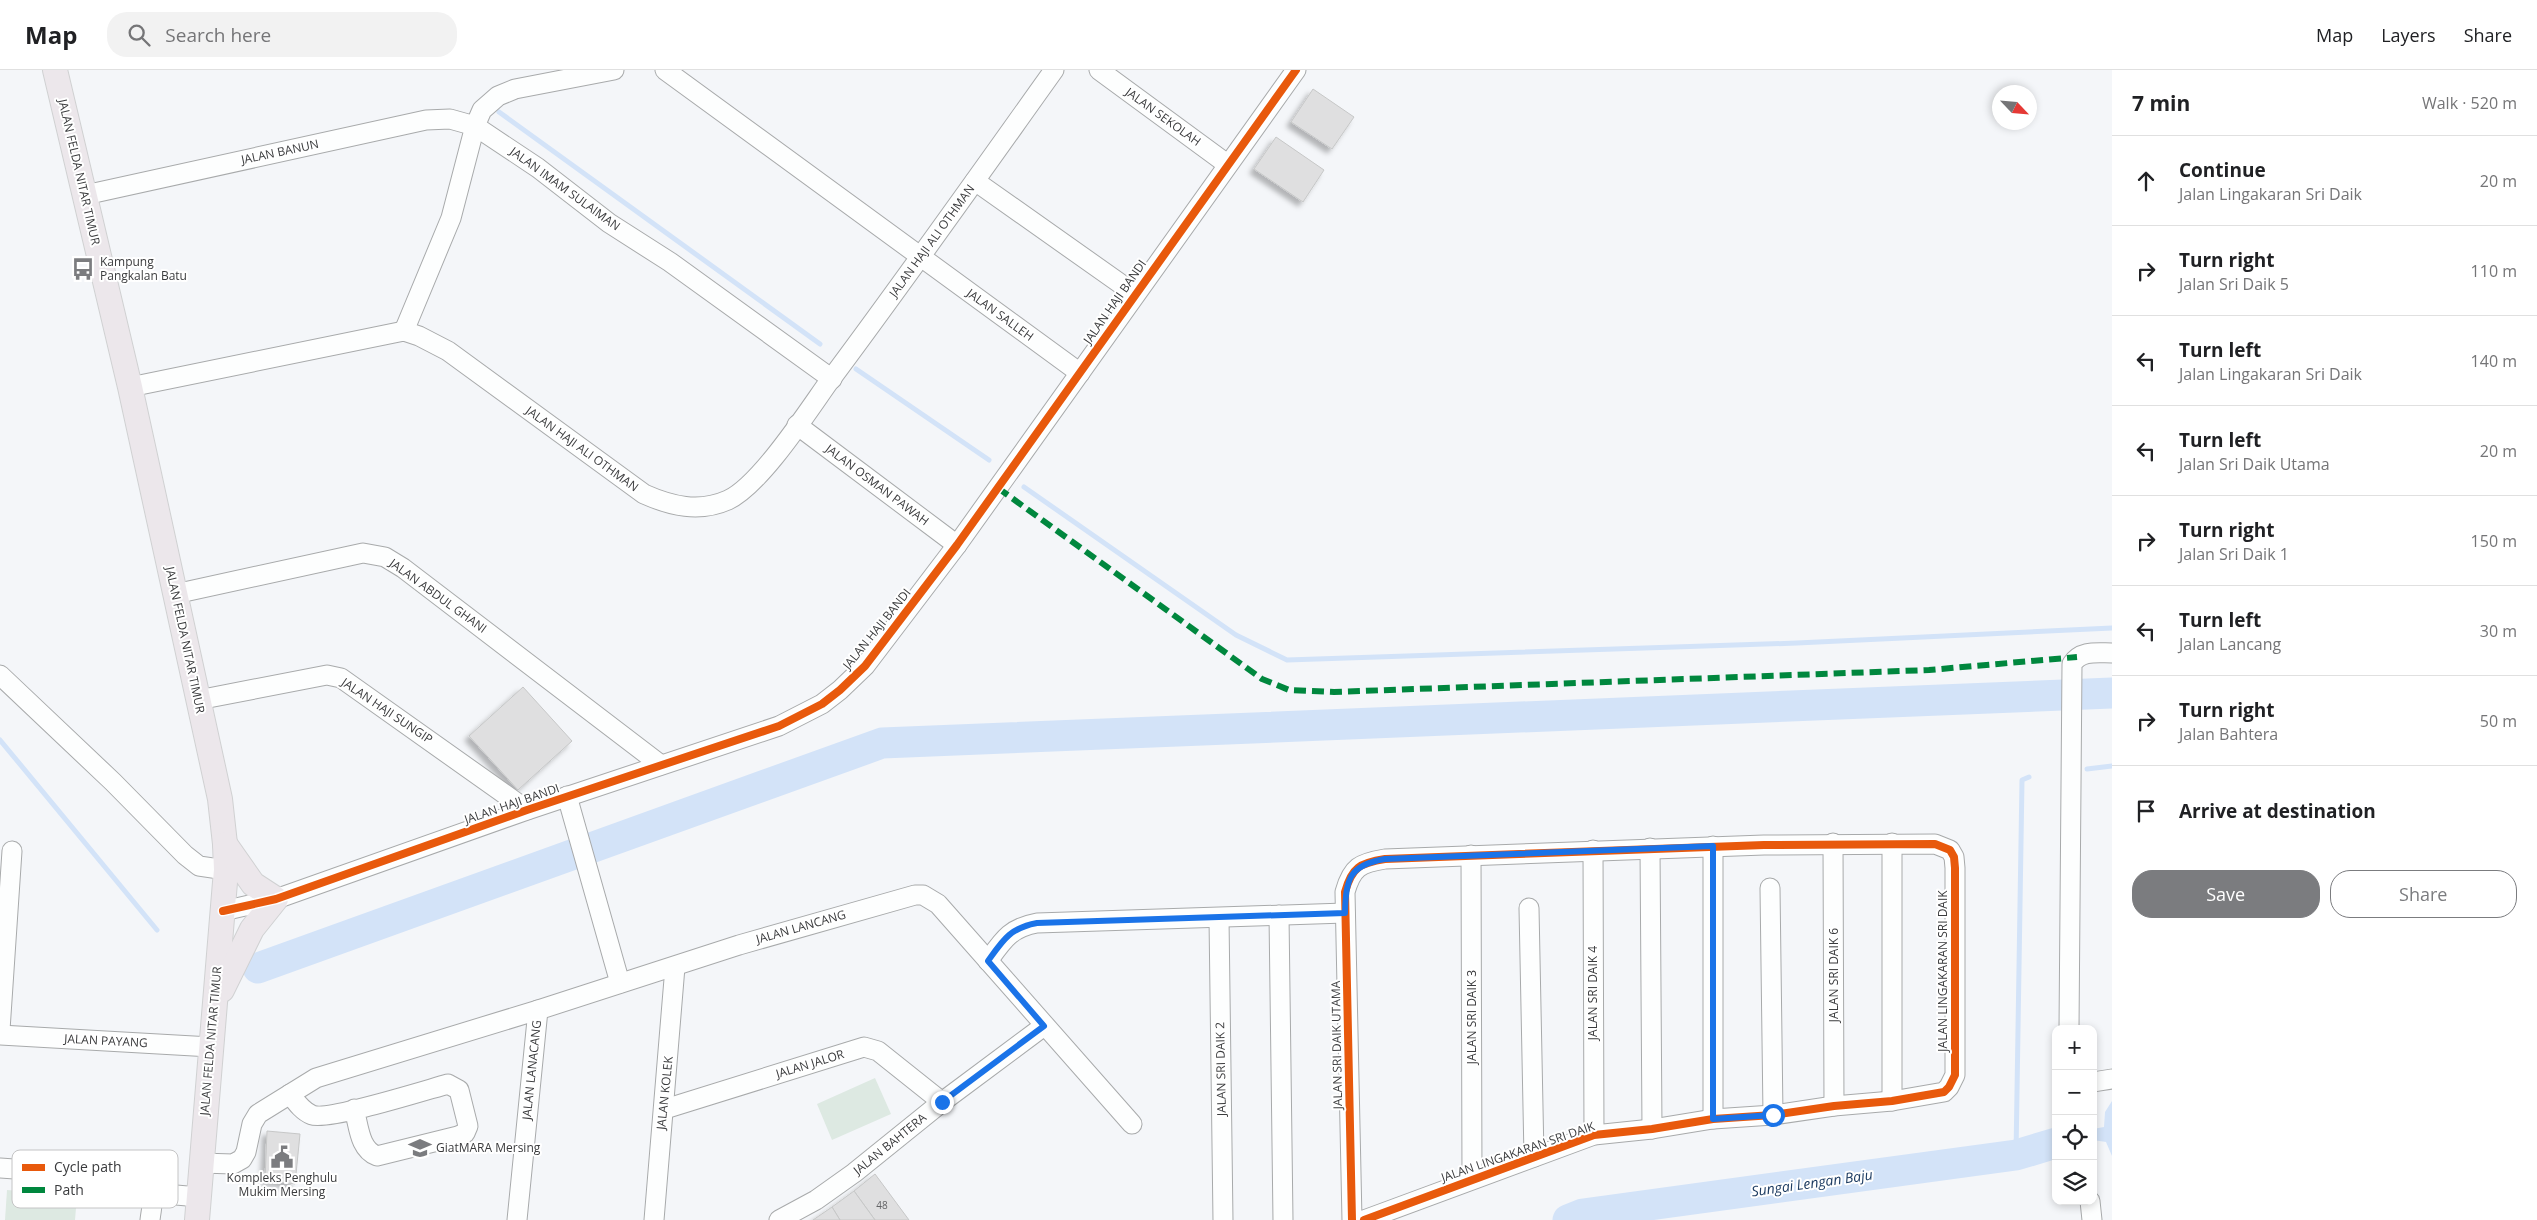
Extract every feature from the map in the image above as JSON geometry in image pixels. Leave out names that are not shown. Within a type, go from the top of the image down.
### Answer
[{"type":"main road","name":"JALAN FELDA NITAR TIMUR","points":[[55,70],[130,387],[220,798],[226,870],[197,1220]]},
{"type":"main road","points":[[214,1008],[233,963],[252,929],[276,899],[253,884],[225,844]]},
{"type":"street","points":[[130,387],[404,331],[452,218],[475,126],[482,110],[498,96],[515,89],[614,70]]},
{"type":"street","name":"JALAN SALLEH","points":[[665,70],[1080,373]]},
{"type":"street","name":"JALAN HAJI ALI OTHMAN","points":[[404,331],[419,336],[448,351],[623,480],[664,503],[683,507],[706,507],[728,500],[752,484],[797,425],[921,258],[1054,70]]},
{"type":"street","name":"JALAN SEKOLAH","points":[[1099,70],[1227,164]]},
{"type":"street","name":"JALAN HAJI BANDI","points":[[223,910],[276,899],[567,796],[779,726],[822,704],[864,666],[957,545],[1227,164],[1296,70]]},
{"type":"street","name":"JALAN BANUN","points":[[85,195],[426,120],[450,119],[475,126]]},
{"type":"street","name":"JALAN IMAM SULAIMAN","points":[[475,126],[538,168],[609,223],[670,262],[832,378]]},
{"type":"street","points":[[975,181],[1135,294]]},
{"type":"street","name":"JALAN OSMAN PAWAH","points":[[797,425],[957,545]]},
{"type":"street","name":"JALAN ABDUL GHANI","points":[[175,594],[363,553],[385,557],[403,568],[661,765]]},
{"type":"street","points":[[2069,1025],[2072,664],[2077,657],[2086,654],[2112,652]]},
{"type":"street","name":"JALAN HAJI SUNGIP","points":[[198,700],[326,674],[341,678],[527,810]]},
{"type":"street","points":[[0,675],[113,782],[185,855],[199,866],[226,870]]},
{"type":"street","points":[[567,796],[620,983]]},
{"type":"street","name":"JALAN LINGAKARAN SRI DAIK","points":[[1354,871],[1361,864],[1385,859],[1593,850],[1833,843],[1892,843],[1944,846],[1950,850],[1954,857],[1955,868],[1953,1081],[1944,1092],[1936,1095],[1892,1101],[1834,1106],[1773,1115],[1713,1119],[1652,1129],[1594,1135],[1364,1220]]},
{"type":"street","name":"JALAN SRI DAIK 6","points":[[1833,843],[1834,1106]]},
{"type":"street","points":[[1892,843],[1892,1101]]},
{"type":"street","points":[[1713,846],[1713,1119]]},
{"type":"street","points":[[1650,848],[1652,1129]]},
{"type":"street","name":"JALAN SRI DAIK 4","points":[[1593,850],[1594,1135]]},
{"type":"street","points":[[0,1030],[12,851]]},
{"type":"street","name":"JALAN SRI DAIK 3","points":[[1471,855],[1472,1179]]},
{"type":"street","name":"JALAN SRI DAIK UTAMA","points":[[1352,1220],[1345,892],[1354,871]]},
{"type":"street","points":[[1770,888],[1773,1115]]},
{"type":"street","name":"JALAN LANCANG","points":[[201,1163],[233,1164],[242,1158],[246,1152],[252,1124],[258,1114],[316,1078],[675,967],[739,945],[915,895],[923,895],[938,904],[1132,1124]]},
{"type":"street","points":[[1529,908],[1534,1157]]},
{"type":"street","points":[[988,961],[1010,933],[1021,926],[1037,923],[1345,913]]},
{"type":"street","points":[[1279,915],[1283,1220]]},
{"type":"street","name":"JALAN SRI DAIK 2","points":[[1219,918],[1223,1220]]},
{"type":"street","name":"JALAN KOLEK","points":[[654,1220],[675,967]]},
{"type":"street","name":"JALAN LANACANG","points":[[517,1220],[538,1010]]},
{"type":"street","name":"JALAN BAHTERA","points":[[779,1220],[816,1200],[854,1173],[942,1102],[1044,1026]]},
{"type":"street","name":"JALAN PAYANG","points":[[0,1035],[211,1047]]},
{"type":"street","name":"JALAN JALOR","points":[[664,1109],[864,1047],[878,1050],[942,1102]]},
{"type":"street","points":[[290,1094],[303,1111],[313,1116],[324,1117],[354,1109],[448,1084],[459,1090],[468,1126],[465,1133],[458,1136],[377,1156],[369,1153],[364,1147],[354,1109]]},
{"type":"street","points":[[178,1195],[199,1196]]},
{"type":"street","points":[[2090,1205],[2092,1220]]},
{"type":"shaded area","points":[[875,1078],[891,1114],[832,1140],[817,1104]]},
{"type":"shaded area","points":[[7,1190],[12,1190],[12,1208],[76,1208],[75,1220],[5,1220]]},
{"type":"water","points":[[2112,1101],[2112,1156],[2106,1142],[2097,1141],[2097,1128],[2104,1127],[2105,1112]]},
{"type":"building","points":[[1313,89],[1354,117],[1332,149],[1291,122]]},
{"type":"building","points":[[1276,137],[1324,170],[1303,202],[1254,169]]},
{"type":"building","points":[[523,687],[572,741],[518,790],[469,736]]},
{"type":"building","name":"Kompleks Penghulu Mukim Mersing","points":[[267,1131],[300,1134],[295,1184],[265,1180]]},
{"type":"building","points":[[875,1174],[909,1220],[875,1220],[854,1191]]},
{"type":"building","points":[[854,1191],[875,1220],[840,1220],[832,1207]]},
{"type":"building","points":[[832,1207],[840,1220],[813,1220]]},
{"type":"waterway","points":[[499,112],[820,344]]},
{"type":"waterway","points":[[856,369],[989,460]]},
{"type":"waterway","points":[[1024,487],[1236,635],[1287,660],[1797,643],[2112,628]]},
{"type":"waterway","points":[[258,968],[882,743],[2112,693]]},
{"type":"waterway","points":[[0,740],[157,930]]},
{"type":"waterway","points":[[2087,769],[2112,766]]},
{"type":"waterway","points":[[2016,1155],[2022,780],[2029,777]]},
{"type":"waterway","name":"Sungai Lengan Baju","points":[[1568,1220],[1583,1214],[2016,1155],[2052,1144]]},
{"type":"marked path","points":[[998,488],[1262,679],[1289,690],[1334,692],[1929,670],[2077,657]]},
{"type":"cycle path","points":[[223,911],[276,899],[527,810],[779,726],[822,704],[840,690],[865,666],[957,545],[1296,70]]},
{"type":"cycle path","points":[[1352,1220],[1345,892],[1351,877],[1358,868],[1369,862],[1385,859],[1764,845],[1935,844],[1950,850],[1954,857],[1955,868],[1955,1075],[1944,1092],[1892,1101],[1834,1106],[1773,1115],[1713,1119],[1652,1129],[1594,1135],[1364,1220]]},
{"type":"place","name":"Kampung Pangkalan Batu","points":[[83,269]]},
{"type":"place","name":"GiatMARA Mersing","points":[[420,1148]]},
{"type":"place","name":"Kompleks Penghulu Mukim Mersing","points":[[282,1157]]},
{"type":"route","points":[[942,1102],[1044,1026],[988,961],[1010,933],[1021,926],[1037,923],[1176,920],[1345,913],[1345,892],[1354,871],[1361,864],[1385,859],[1713,846],[1713,1119],[1773,1115]]}]
